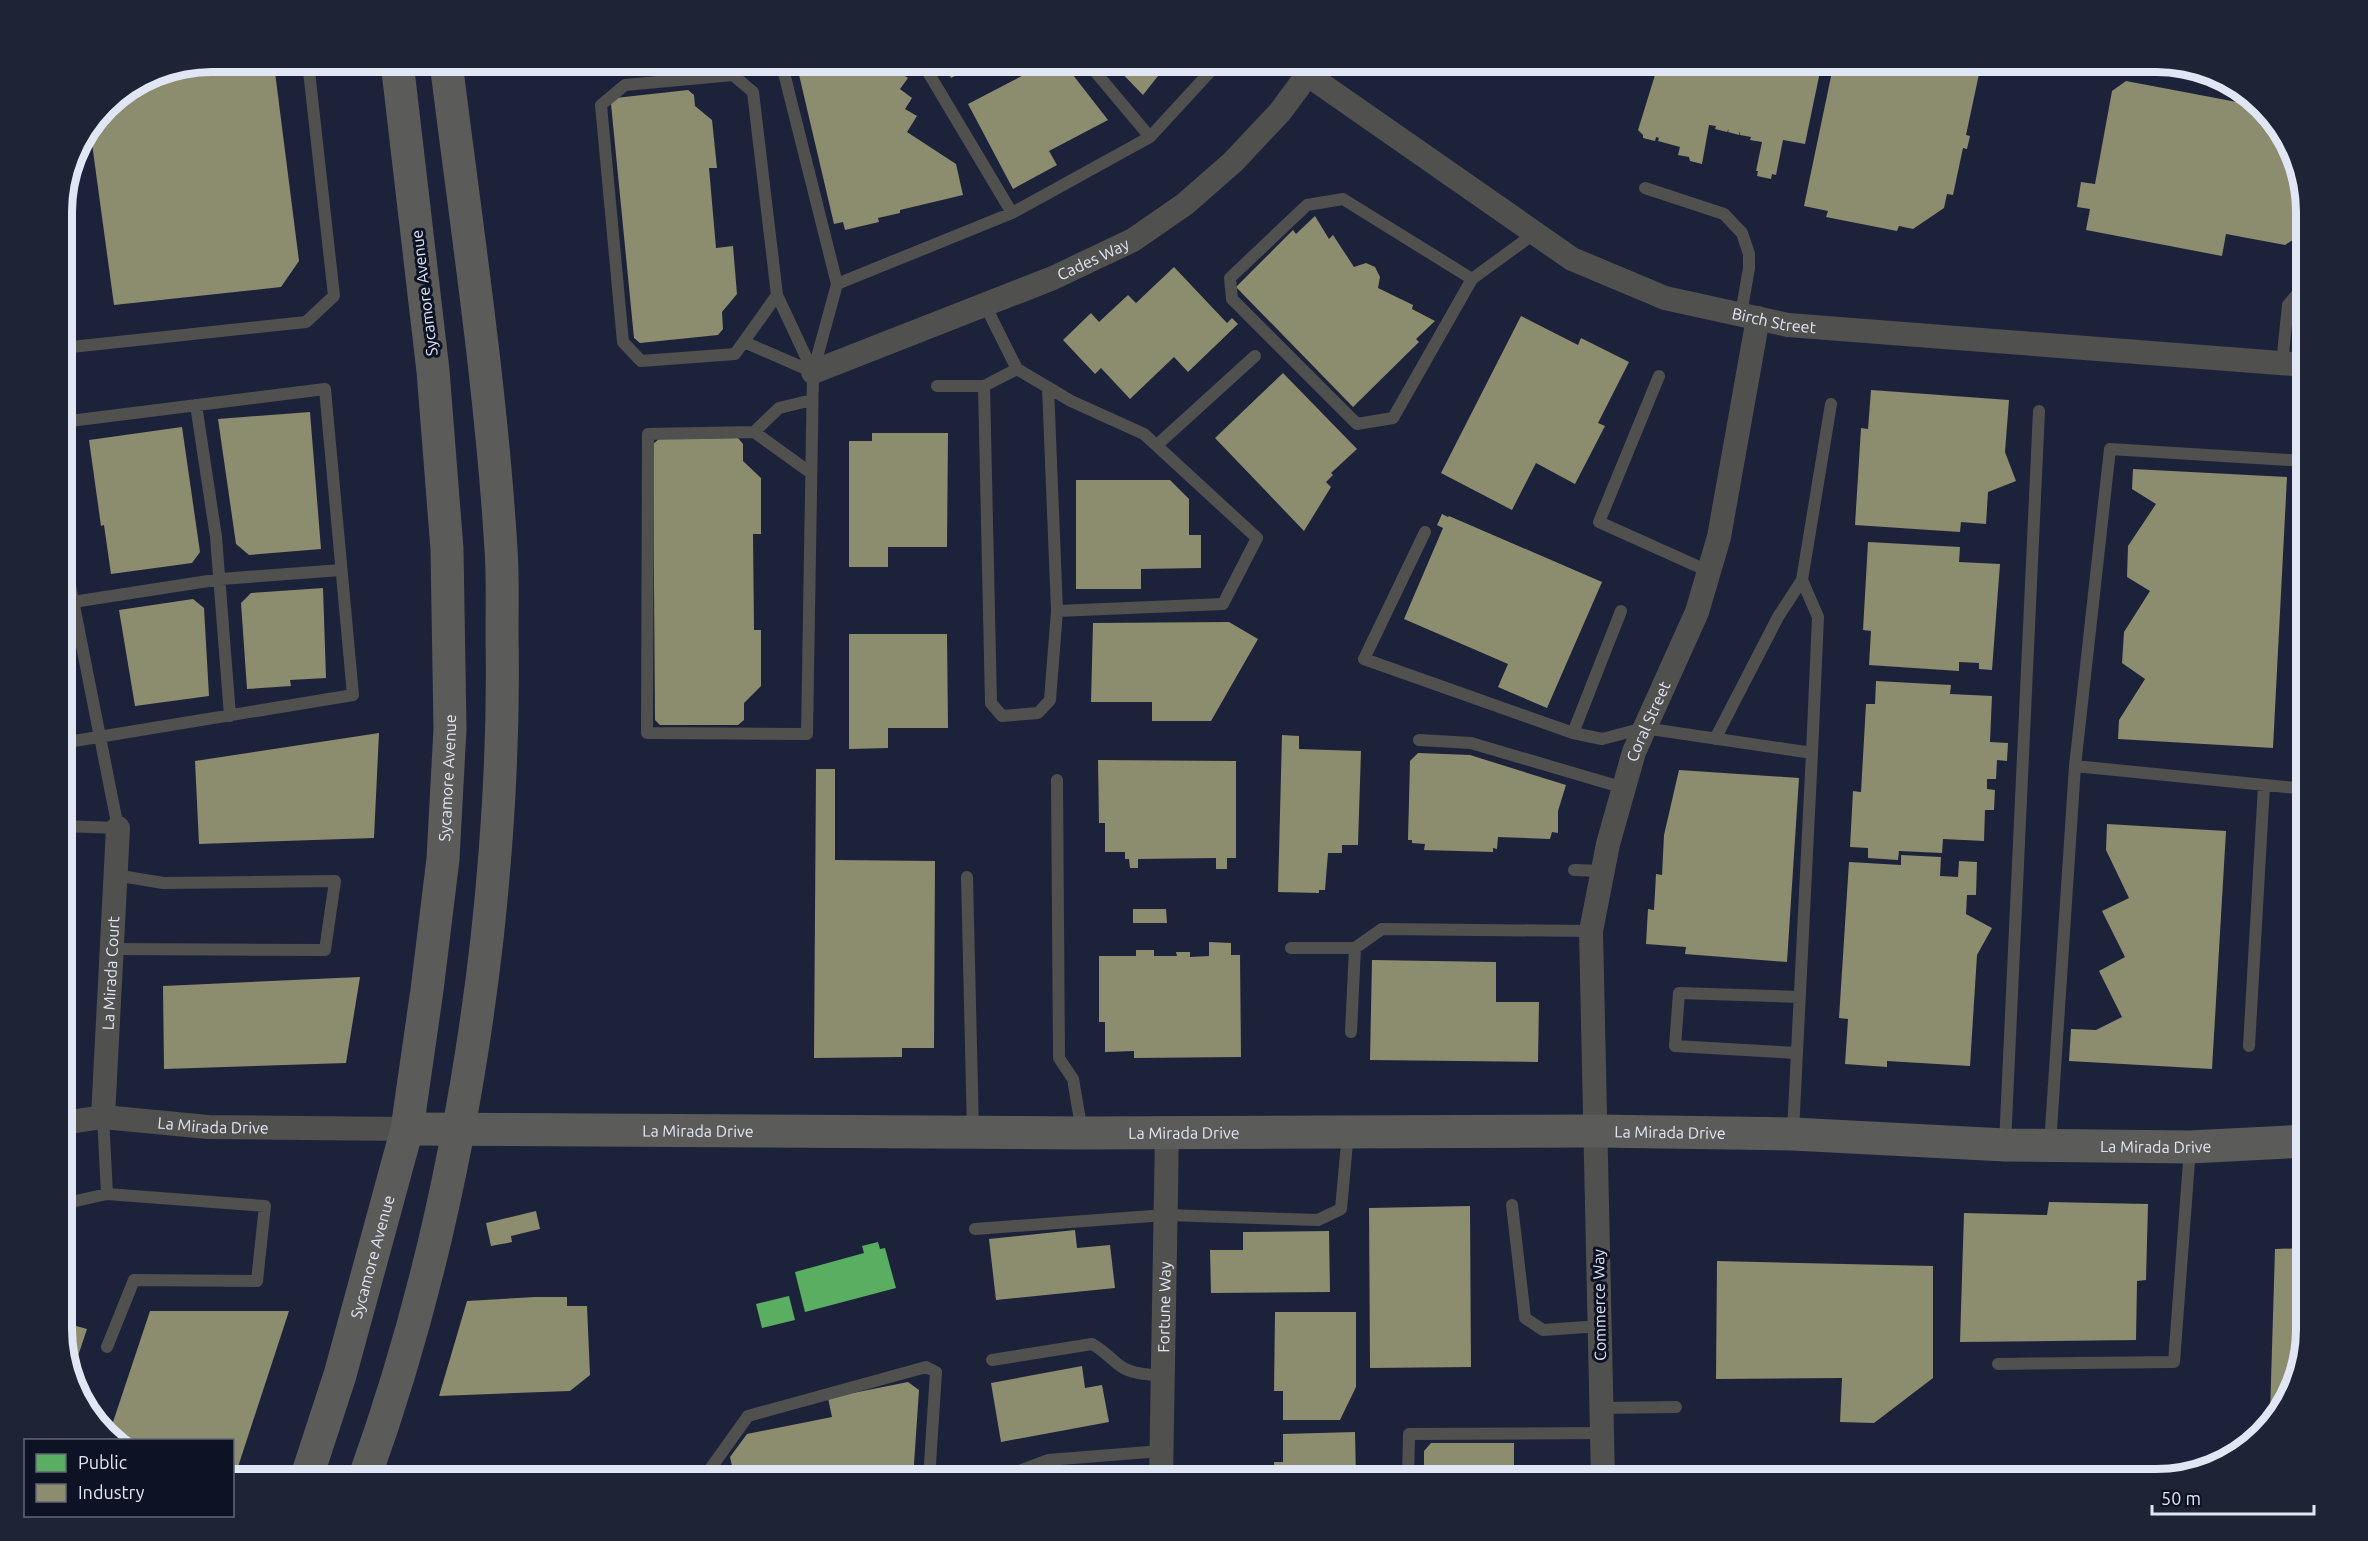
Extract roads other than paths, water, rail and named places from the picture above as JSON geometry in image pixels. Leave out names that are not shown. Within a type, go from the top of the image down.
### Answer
[{"type":"main road","name":"Sycamore Avenue","points":[[309,1469],[340,1376],[407,1129],[443,859],[450,729],[447,549],[435,406],[398,72]]},
{"type":"main road","points":[[368,1469],[381,1434],[432,1258],[460,1130],[482,985],[496,857],[503,727],[501,552],[485,368],[447,72]]},
{"type":"main road","name":"La Mirada Drive","points":[[407,1129],[1083,1133],[1596,1131],[1793,1134],[2005,1145],[2190,1147],[2296,1142]]},
{"type":"street","name":"Cades Way","points":[[813,372],[1053,278],[1133,240],[1185,204],[1241,154],[1280,112],[1309,72]]},
{"type":"street","name":"Birch Street","points":[[1317,72],[1572,258],[1665,298],[1788,325],[2296,364]]},
{"type":"street","name":"Coral Street","points":[[1596,1131],[1591,931],[1603,871],[1634,752],[1697,612],[1719,537],[1749,316]]},
{"type":"street","name":"La Mirada Court","points":[[103,1117],[118,828]]},
{"type":"street","name":"La Mirada Drive","points":[[72,1122],[103,1117],[208,1127],[407,1129]]},
{"type":"street","name":"Commerce Way","points":[[1596,1131],[1603,1469]]},
{"type":"street","name":"Fortune Way","points":[[1161,1468],[1167,1133]]},
{"type":"lane","points":[[72,347],[306,322],[334,296],[309,72]]},
{"type":"lane","points":[[784,72],[837,284],[813,372],[807,734],[647,734],[648,434],[754,432],[811,473]]},
{"type":"lane","points":[[928,72],[1012,213]]},
{"type":"lane","points":[[1095,72],[1150,137]]},
{"type":"lane","points":[[837,284],[1012,213],[1150,137],[1210,72]]},
{"type":"lane","points":[[777,295],[735,354],[641,361],[623,342],[601,105],[625,85],[733,75],[753,92],[777,295],[813,372]]},
{"type":"lane","points":[[1645,188],[1724,214],[1742,233],[1749,254],[1749,316]]},
{"type":"lane","points":[[1472,279],[1343,199],[1307,205],[1230,278],[1232,298],[1357,424],[1393,418],[1472,279],[1535,233]]},
{"type":"lane","points":[[2282,363],[2288,305],[2296,296]]},
{"type":"lane","points":[[985,305],[1017,369],[1071,401],[1144,434],[1257,538],[1223,604],[1057,611]]},
{"type":"lane","points":[[744,342],[813,372]]},
{"type":"lane","points":[[1157,446],[1254,356]]},
{"type":"lane","points":[[937,386],[984,386],[1017,369]]},
{"type":"lane","points":[[1659,376],[1599,522],[1708,571]]},
{"type":"lane","points":[[984,386],[991,703],[1002,716],[1038,713],[1050,700],[1057,611],[1048,387]]},
{"type":"lane","points":[[72,421],[325,389],[353,695],[72,742]]},
{"type":"lane","points":[[754,432],[779,408],[812,400]]},
{"type":"lane","points":[[1715,739],[1778,617],[1802,580],[1832,404]]},
{"type":"lane","points":[[196,405],[220,579],[230,716]]},
{"type":"lane","points":[[2005,1145],[2039,411]]},
{"type":"lane","points":[[2050,1145],[2075,766],[2110,449],[2296,460]]},
{"type":"lane","points":[[1425,532],[1364,659],[1573,733],[1602,739],[1644,728],[1812,753]]},
{"type":"lane","points":[[73,602],[220,579],[342,570]]},
{"type":"lane","points":[[1793,1134],[1818,617],[1802,580]]},
{"type":"lane","points":[[72,597],[118,828],[72,826]]},
{"type":"lane","points":[[1573,733],[1621,611]]},
{"type":"lane","points":[[72,634],[79,633]]},
{"type":"lane","points":[[1419,740],[1471,743],[1624,788]]},
{"type":"lane","points":[[2075,766],[2296,788]]},
{"type":"lane","points":[[1057,780],[1059,1058],[1073,1078],[1083,1133]]},
{"type":"lane","points":[[2249,1046],[2264,786]]},
{"type":"lane","points":[[1574,870],[1603,871]]},
{"type":"lane","points":[[112,949],[324,950],[335,881],[164,883],[115,875]]},
{"type":"lane","points":[[967,877],[973,1132]]},
{"type":"lane","points":[[1291,948],[1355,948],[1382,929],[1591,931]]},
{"type":"lane","points":[[1351,1032],[1355,948]]},
{"type":"lane","points":[[1797,1053],[1676,1046],[1679,993],[1800,997]]},
{"type":"lane","points":[[103,1117],[107,1194]]},
{"type":"lane","points":[[975,1229],[1166,1215],[1318,1220],[1341,1209],[1348,1132]]},
{"type":"lane","points":[[1998,1364],[2174,1362],[2190,1147]]},
{"type":"lane","points":[[72,1202],[107,1194],[265,1206],[257,1281],[134,1280],[107,1347]]},
{"type":"lane","points":[[1512,1205],[1525,1318],[1543,1330],[1600,1326]]},
{"type":"lane","points":[[992,1360],[1092,1344],[1121,1367],[1135,1373],[1162,1376]]},
{"type":"lane","points":[[710,1469],[748,1416],[926,1367],[936,1372],[930,1469]]},
{"type":"lane","points":[[1601,1408],[1676,1407]]},
{"type":"lane","points":[[1408,1469],[1409,1434],[1602,1433]]},
{"type":"lane","points":[[1024,1469],[1048,1460],[1187,1469]]}]
